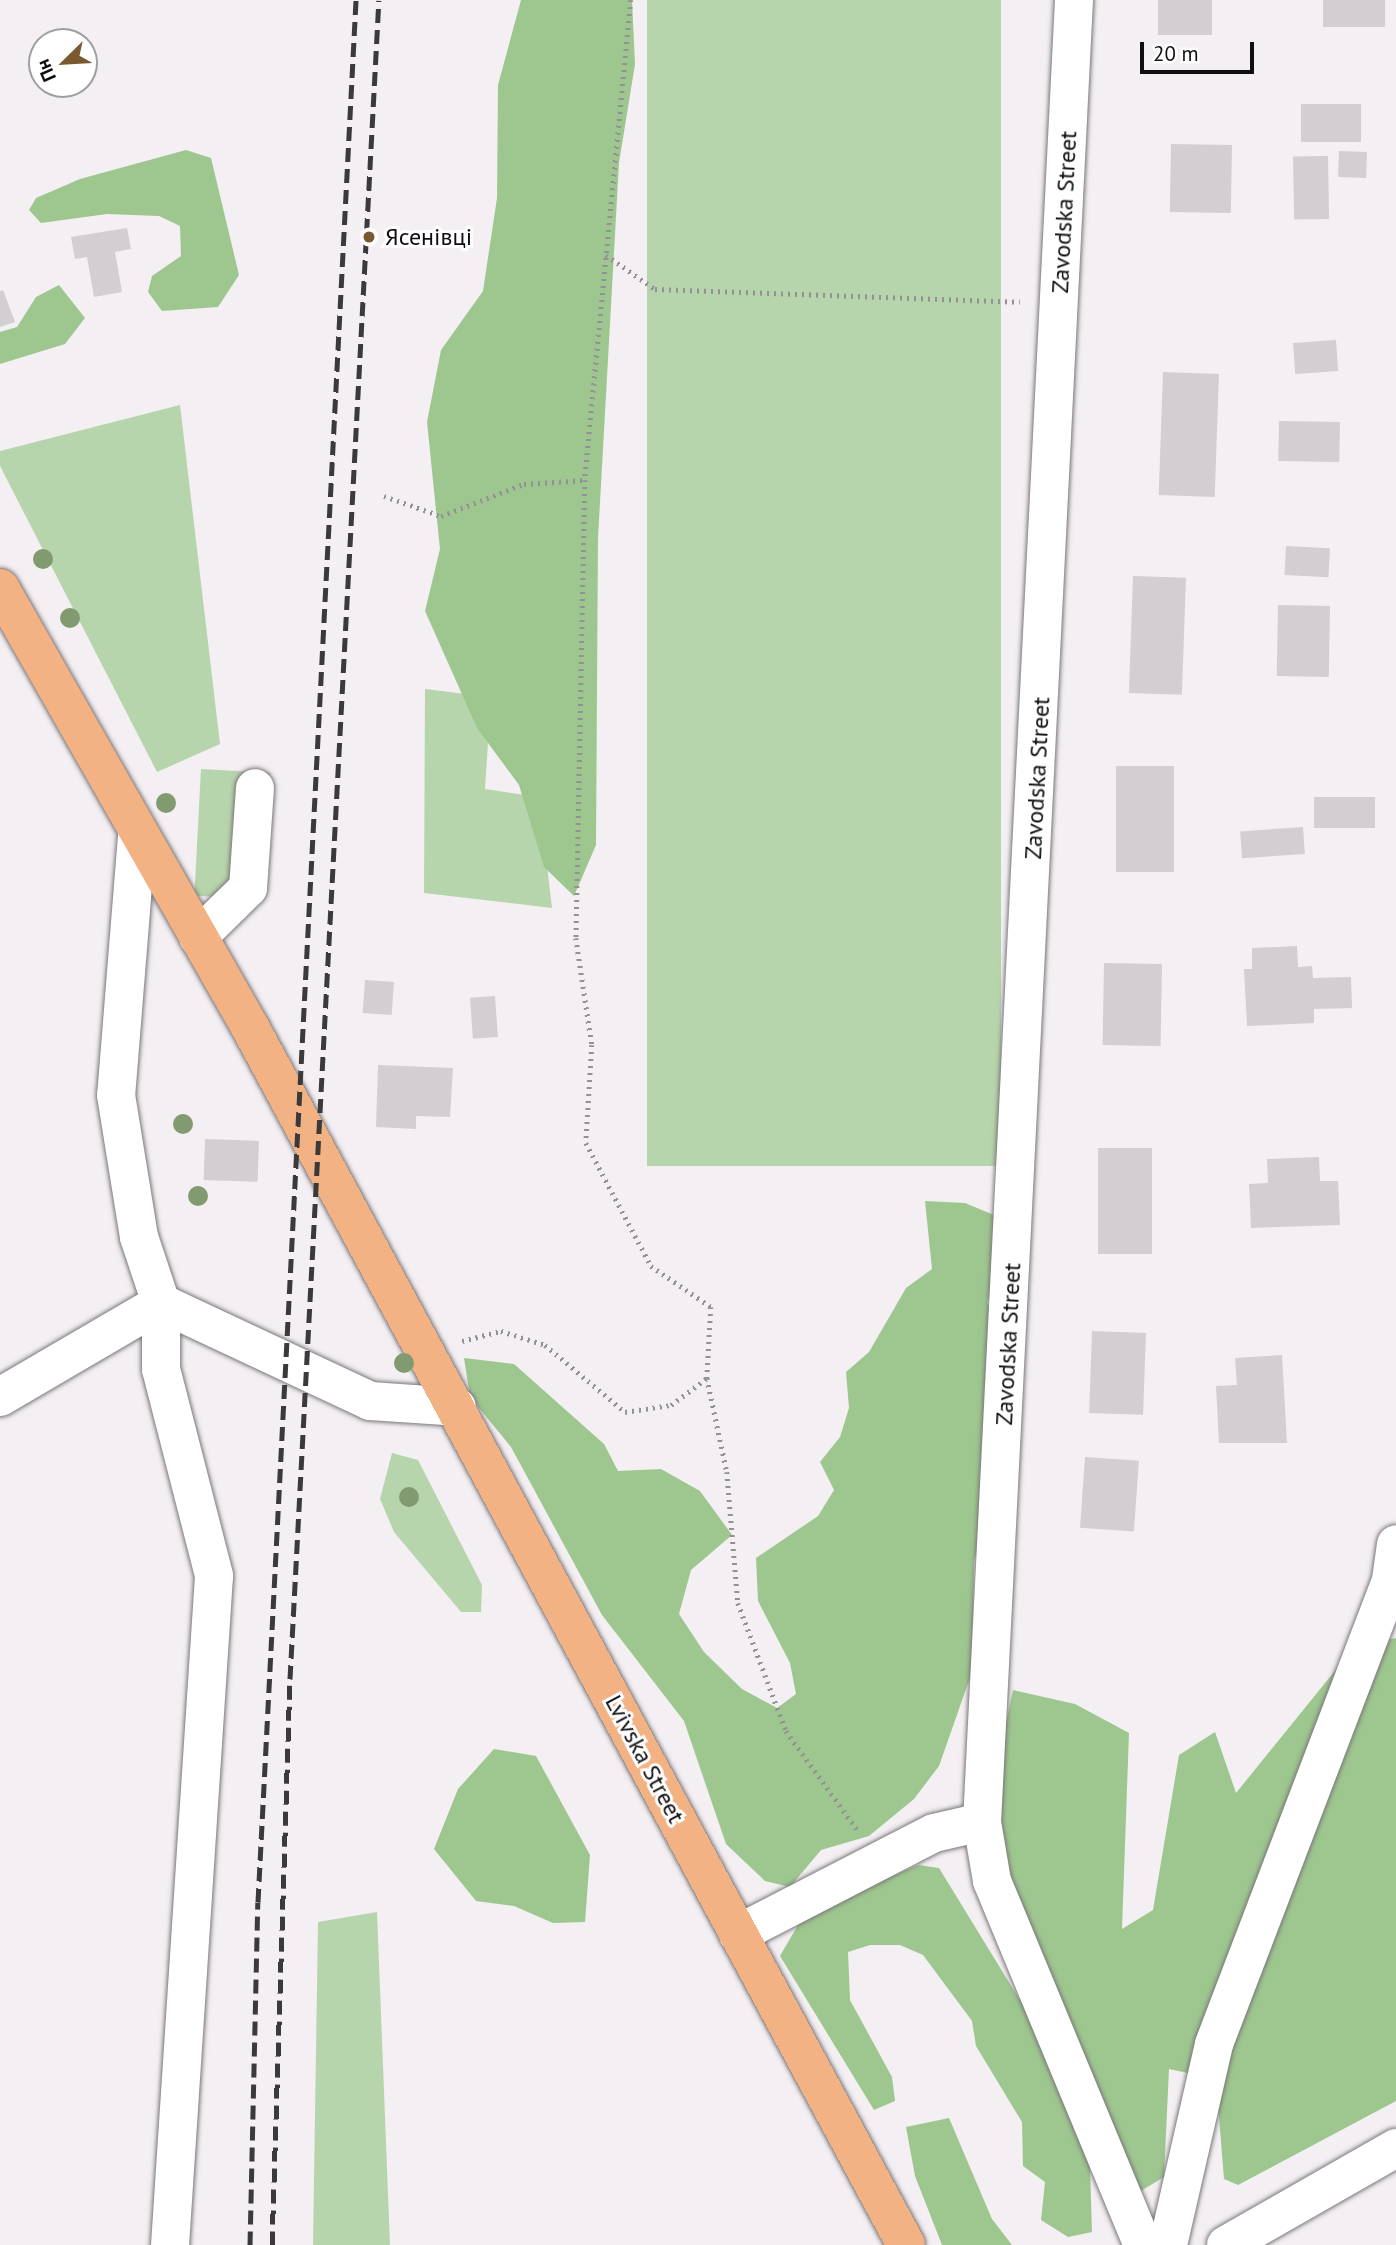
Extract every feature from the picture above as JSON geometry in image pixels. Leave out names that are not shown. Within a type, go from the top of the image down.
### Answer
[{"type":"highway","name":"Lvivska Street","points":[[0,588],[137,836],[198,937],[381,1274],[457,1407],[906,2245]]},
{"type":"street","name":"Zavodska Street","points":[[1074,0],[982,1822],[992,1881],[1143,2245]]},
{"type":"street","points":[[198,937],[248,888],[255,788]]},
{"type":"street","points":[[137,836],[116,1095],[139,1237],[162,1303],[161,1368],[214,1576],[170,2245]]},
{"type":"street","points":[[0,1397],[162,1303]]},
{"type":"street","points":[[162,1303],[370,1401],[457,1407]]},
{"type":"street","points":[[1168,2245],[1214,2044],[1391,1580],[1396,1544]]},
{"type":"street","points":[[738,1934],[934,1833],[982,1822]]},
{"type":"street","points":[[1226,2245],[1396,2148]]},
{"type":"path","points":[[631,0],[585,480],[576,938],[592,1045],[586,1143],[650,1266],[711,1307],[707,1378],[727,1472],[738,1603],[786,1731],[880,1861]]},
{"type":"path","points":[[606,254],[654,289],[1059,303]]},
{"type":"path","points":[[384,496],[441,516],[524,484],[585,480]]},
{"type":"path","points":[[431,1360],[462,1341],[501,1331],[545,1345],[625,1412],[671,1405],[707,1378]]},
{"type":"green space","points":[[521,0],[632,0],[635,64],[619,163],[598,538],[596,845],[574,896],[544,867],[519,785],[477,728],[425,611],[440,549],[427,422],[441,350],[483,291],[497,198],[498,85]]},
{"type":"green space","points":[[647,0],[1001,0],[1001,1166],[647,1166]]},
{"type":"green space","points":[[186,150],[211,158],[239,275],[218,307],[162,311],[148,292],[152,276],[181,256],[180,226],[159,216],[107,214],[41,223],[29,210],[36,198],[80,179]]},
{"type":"green space","points":[[59,285],[85,318],[65,344],[0,364],[0,332],[17,327],[36,297]]},
{"type":"green space","points":[[180,405],[220,744],[157,772],[0,466],[0,451]]},
{"type":"green space","points":[[425,689],[491,697],[485,789],[539,797],[552,908],[424,893]]},
{"type":"green space","points":[[201,769],[270,773],[263,899],[194,896]]},
{"type":"green space","points":[[925,1201],[965,1203],[994,1215],[1000,1270],[987,1302],[1001,1339],[987,1525],[974,1560],[972,1672],[939,1766],[914,1799],[869,1836],[821,1850],[790,1887],[765,1881],[726,1844],[684,1721],[602,1615],[511,1447],[470,1397],[464,1358],[514,1364],[604,1444],[618,1471],[661,1469],[700,1491],[732,1535],[691,1570],[679,1614],[704,1652],[742,1689],[777,1708],[796,1694],[790,1663],[758,1601],[756,1558],[818,1516],[834,1490],[820,1462],[840,1437],[849,1408],[846,1372],[869,1352],[906,1288],[932,1269]]},
{"type":"green space","points":[[392,1453],[418,1460],[482,1585],[481,1612],[461,1612],[394,1532],[380,1499]]},
{"type":"green space","points":[[1396,1638],[1396,2101],[1238,2185],[1224,2179],[1216,2079],[1169,2069],[1164,2177],[1121,2203],[1052,2069],[1090,2167],[1092,2232],[1068,2237],[1041,2220],[1045,2182],[1023,2166],[1022,2122],[976,2046],[972,2021],[923,1955],[900,1945],[870,1945],[848,1952],[850,2000],[892,2077],[895,2101],[874,2110],[780,1956],[805,1913],[918,1865],[939,1868],[1026,2010],[1005,1959],[997,1765],[1013,1690],[1075,1704],[1129,1733],[1122,1929],[1153,1910],[1179,1755],[1215,1732],[1236,1793],[1355,1646]]},
{"type":"green space","points":[[494,1749],[536,1756],[590,1855],[585,1922],[553,1923],[514,1906],[476,1901],[434,1849],[458,1789]]},
{"type":"green space","points":[[377,1912],[390,2245],[313,2245],[318,1922]]},
{"type":"green space","points":[[949,2118],[992,2219],[1012,2245],[942,2245],[915,2176],[906,2127]]},
{"type":"building","points":[[1158,0],[1212,0],[1212,35],[1158,35]]},
{"type":"building","points":[[1323,0],[1385,0],[1385,27],[1323,27]]},
{"type":"building","points":[[1301,104],[1361,104],[1361,142],[1301,142]]},
{"type":"building","points":[[1171,144],[1232,145],[1231,213],[1170,212]]},
{"type":"building","points":[[1339,151],[1367,152],[1366,178],[1338,177]]},
{"type":"building","points":[[1328,156],[1329,219],[1294,220],[1293,157]]},
{"type":"building","points":[[127,228],[131,249],[115,252],[122,292],[94,297],[87,257],[75,259],[71,237]]},
{"type":"building","points":[[3,290],[15,322],[0,327],[0,291]]},
{"type":"building","points":[[1336,340],[1338,371],[1295,374],[1293,343]]},
{"type":"building","points":[[1163,372],[1219,374],[1215,497],[1159,495]]},
{"type":"building","points":[[1279,421],[1340,422],[1339,462],[1278,461]]},
{"type":"building","points":[[1286,546],[1330,548],[1328,577],[1284,575]]},
{"type":"building","points":[[1133,576],[1186,578],[1182,695],[1129,693]]},
{"type":"building","points":[[1278,605],[1330,606],[1329,677],[1277,676]]},
{"type":"building","points":[[1116,766],[1174,766],[1174,872],[1116,872]]},
{"type":"building","points":[[1314,797],[1375,797],[1375,828],[1314,828]]},
{"type":"building","points":[[1303,827],[1305,854],[1242,858],[1240,831]]},
{"type":"building","points":[[1297,946],[1298,967],[1312,966],[1313,978],[1351,977],[1352,1008],[1314,1009],[1314,1023],[1247,1026],[1244,969],[1252,969],[1252,948]]},
{"type":"building","points":[[1104,963],[1162,964],[1161,1046],[1103,1045]]},
{"type":"building","points":[[365,980],[394,982],[392,1015],[363,1013]]},
{"type":"building","points":[[495,996],[498,1037],[473,1039],[470,998]]},
{"type":"building","points":[[378,1065],[453,1068],[450,1117],[416,1116],[416,1129],[376,1127]]},
{"type":"building","points":[[205,1139],[259,1141],[258,1182],[204,1180]]},
{"type":"building","points":[[1098,1148],[1152,1148],[1152,1254],[1098,1254]]},
{"type":"building","points":[[1319,1157],[1320,1181],[1338,1181],[1340,1225],[1251,1228],[1249,1184],[1268,1183],[1267,1159]]},
{"type":"building","points":[[1092,1331],[1146,1333],[1143,1415],[1089,1413]]},
{"type":"building","points":[[1282,1355],[1287,1443],[1219,1443],[1216,1386],[1237,1385],[1235,1358]]},
{"type":"building","points":[[1085,1457],[1139,1461],[1134,1532],[1080,1528]]},
{"type":"railway","points":[[250,2245],[258,1902],[356,0]]},
{"type":"railway","points":[[272,2245],[290,1679],[379,0]]},
{"type":"place","name":"Ясенівці","points":[[369,237]]}]
